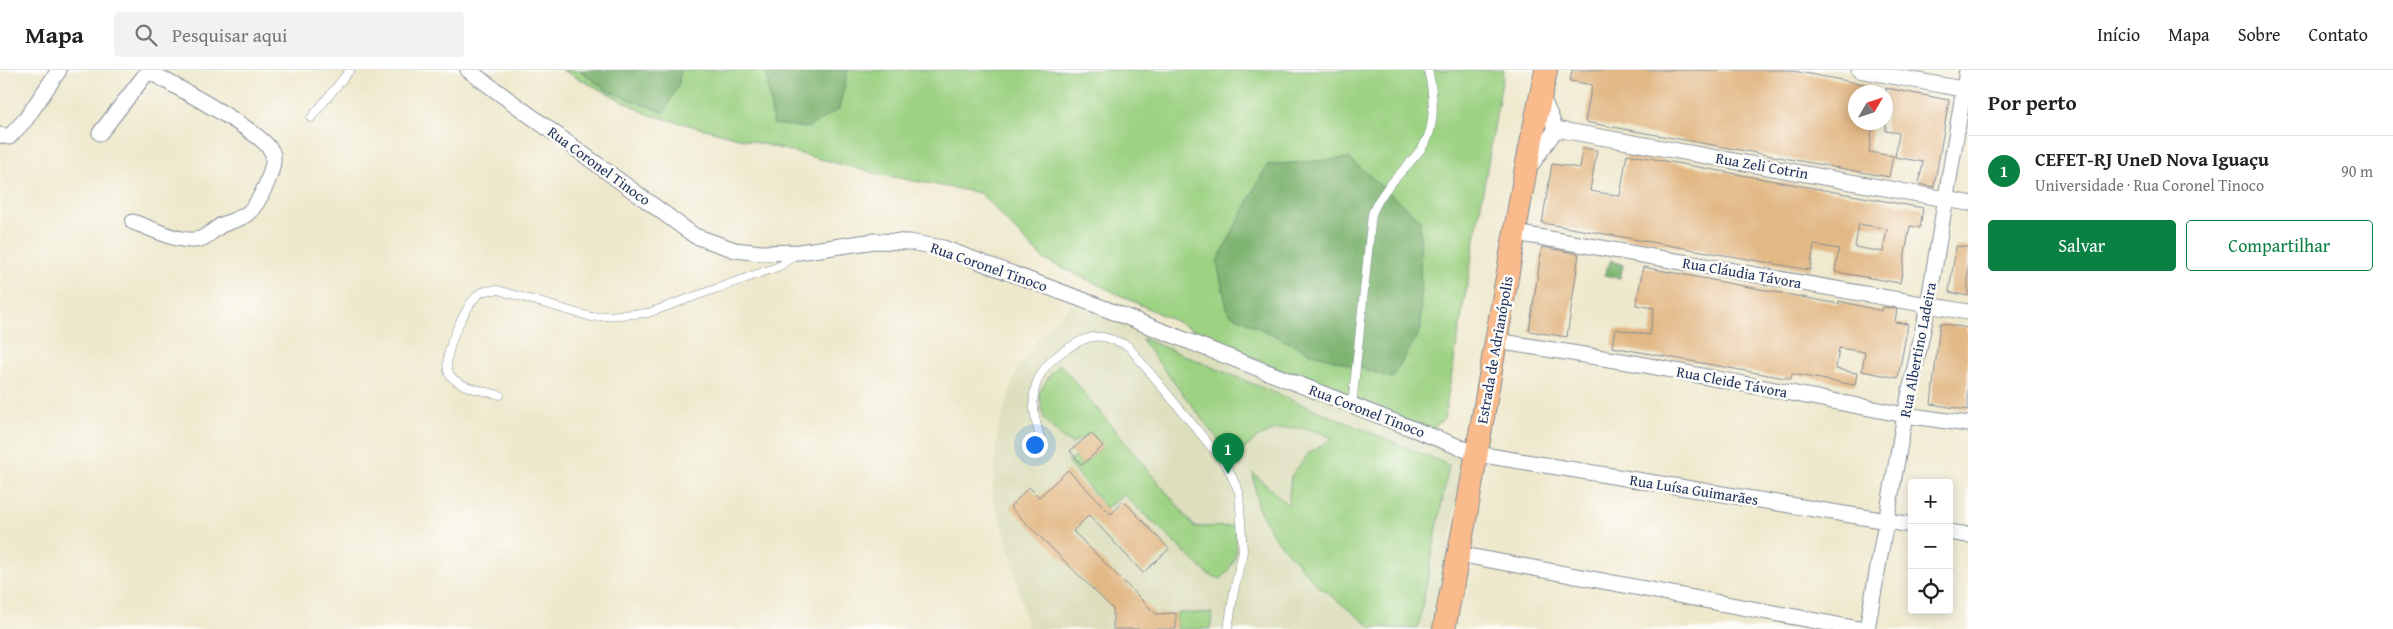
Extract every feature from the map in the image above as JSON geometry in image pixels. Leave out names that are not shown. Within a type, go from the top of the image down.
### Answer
[{"type":"main road","name":"Estrada de Adrianópolis","points":[[1444,629],[1516,233],[1524,173],[1546,70]]},
{"type":"street","points":[[2,136],[12,135],[26,119],[59,70]]},
{"type":"street","name":"Rua Coronel Tinoco","points":[[468,70],[695,236],[735,250],[761,253],[799,252],[875,241],[909,242],[943,248],[1083,300],[1477,454]]},
{"type":"street","points":[[1859,70],[1966,90]]},
{"type":"street","name":"Rua Albertino Ladeira","points":[[1867,629],[1888,521],[1905,415],[1928,306],[1966,90],[1967,70]]},
{"type":"street","points":[[100,134],[149,71],[251,131],[267,144],[272,153],[273,166],[252,210],[244,216],[219,227],[200,240],[182,238],[132,222]]},
{"type":"street","points":[[1524,173],[1538,158],[1556,130],[1541,95]]},
{"type":"street","name":"Rua Zeli Cotrin","points":[[1556,130],[1968,203]]},
{"type":"street","name":"Rua Cláudia Távora","points":[[1516,233],[1968,312]]},
{"type":"street","name":"Rua Cleide Távora","points":[[1496,341],[1640,364],[1905,415],[1968,424]]},
{"type":"street","name":"Rua Luísa Guimarães","points":[[1477,454],[1908,524]]},
{"type":"street","points":[[1953,533],[1968,535]]},
{"type":"street","points":[[1458,554],[1859,629]]},
{"type":"lane","points":[[311,118],[350,70]]},
{"type":"lane","points":[[1352,406],[1372,214],[1379,197],[1423,148],[1433,123],[1428,70]]},
{"type":"lane","points":[[500,395],[457,382],[448,372],[447,365],[454,334],[464,315],[480,293],[498,290],[591,317],[648,313],[780,266],[799,252]]},
{"type":"lane","points":[[1044,448],[1034,422],[1034,396],[1040,371],[1056,356],[1085,337],[1108,337],[1128,346],[1227,466],[1239,492],[1243,551],[1228,629]]},
{"type":"shaded area","points":[[1081,295],[1465,452],[1435,629],[1028,629],[1006,536],[992,495],[998,429],[1016,373],[1034,343]]},
{"type":"green space","points":[[562,70],[580,70],[606,90],[679,83],[680,70],[1504,70],[1444,419],[1431,430],[1275,368],[1043,259],[980,193],[882,175],[650,115]]},
{"type":"green space","points":[[580,70],[680,70],[679,83],[664,113],[606,90]]},
{"type":"green space","points":[[766,70],[848,70],[839,109],[807,128],[773,124]]},
{"type":"green space","points":[[1349,158],[1420,220],[1421,330],[1392,378],[1311,353],[1228,313],[1217,262],[1267,165]]},
{"type":"green space","points":[[1611,260],[1623,265],[1620,278],[1604,275]]},
{"type":"green space","points":[[1142,338],[1449,465],[1418,629],[1371,627],[1316,584],[1275,538],[1258,508],[1253,473],[1288,505],[1291,476],[1309,453],[1333,438],[1307,429],[1280,429],[1257,438],[1234,460],[1145,345]]},
{"type":"green space","points":[[1060,364],[1195,527],[1236,526],[1236,554],[1231,566],[1221,579],[1209,575],[1124,495],[1106,508],[1067,462],[1075,457],[1082,465],[1103,446],[1091,433],[1072,444],[1062,438],[1044,419],[1039,393],[1052,372]]},
{"type":"green space","points":[[1176,613],[1213,613],[1210,629],[1176,629]]},
{"type":"building","points":[[1572,70],[1788,70],[1868,85],[1848,85],[1848,130],[1872,130],[1869,152],[1893,156],[1889,177],[1585,122],[1592,85],[1570,81]]},
{"type":"building","points":[[1893,89],[1949,100],[1934,187],[1919,184],[1923,162],[1895,157],[1899,133],[1886,131],[1893,130]]},
{"type":"building","points":[[1583,148],[1597,150],[1590,191],[1620,196],[1627,154],[1923,208],[1920,228],[1910,226],[1900,283],[1835,272],[1839,249],[1814,245],[1810,270],[1542,223],[1552,164],[1580,168]],"holes":[[[1859,224],[1887,229],[1883,252],[1855,247]]]},
{"type":"building","points":[[1956,246],[1968,247],[1968,296],[1949,292]]},
{"type":"building","points":[[1542,247],[1579,254],[1567,337],[1529,331]]},
{"type":"building","points":[[1643,267],[1839,304],[1839,301],[1882,311],[1883,307],[1897,309],[1895,322],[1908,324],[1898,378],[1862,371],[1865,352],[1839,348],[1836,369],[1857,373],[1855,385],[1792,374],[1791,379],[1612,347],[1615,329],[1650,335],[1654,308],[1636,305]]},
{"type":"building","points":[[1940,323],[1968,328],[1968,410],[1931,404]]},
{"type":"building","points":[[1091,433],[1103,446],[1082,465],[1070,451]]},
{"type":"building","points":[[1068,470],[1111,514],[1124,501],[1169,549],[1143,573],[1089,515],[1073,531],[1156,614],[1176,613],[1176,629],[1113,629],[1113,609],[1010,507],[1029,487],[1039,497]]},
{"type":"place","name":"CEFET-RJ UneD Nova Iguaçu","points":[[1228,474]]}]
